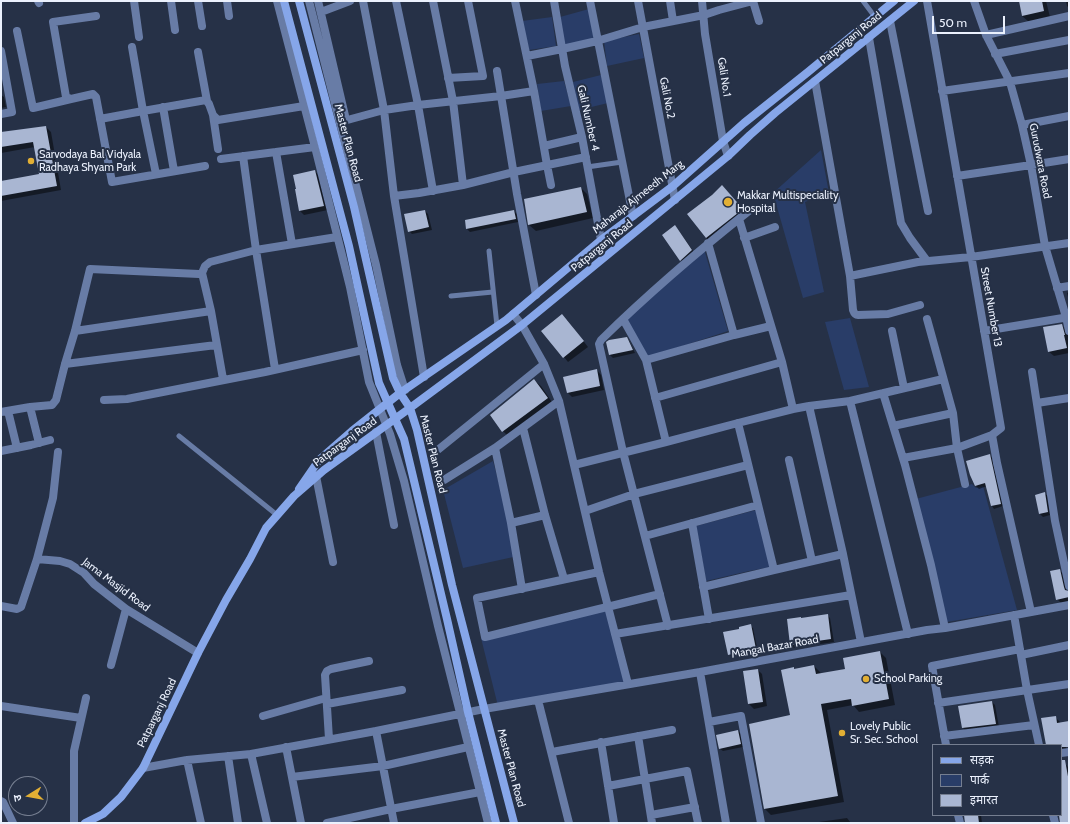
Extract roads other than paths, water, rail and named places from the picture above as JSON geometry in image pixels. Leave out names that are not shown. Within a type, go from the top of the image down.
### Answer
[{"type":"main road","points":[[284,1],[349,246],[379,383],[404,439],[447,618],[464,713],[496,823]]},
{"type":"main road","name":"Master Plan Road","points":[[299,1],[354,207],[393,378],[403,391],[417,430],[452,585],[514,823]]},
{"type":"main road","name":"Maharaja Ajmeedh Marg","points":[[388,403],[513,314],[601,240],[672,186],[744,123],[894,1]]},
{"type":"main road","name":"Patparganj Road","points":[[85,823],[103,814],[121,797],[143,768],[198,653],[226,600],[266,528],[294,496],[316,476],[522,325],[728,156],[775,113],[914,1]]},
{"type":"main road","name":"Patparganj Road","points":[[294,496],[319,460],[388,403]]},
{"type":"street","points":[[134,1],[139,37]]},
{"type":"street","points":[[171,1],[175,30]]},
{"type":"street","points":[[198,1],[202,26]]},
{"type":"street","points":[[227,1],[229,16]]},
{"type":"street","points":[[277,1],[350,287],[369,382],[390,434],[404,481],[438,626],[464,713],[468,747],[488,823]]},
{"type":"street","points":[[309,1],[343,121]]},
{"type":"street","points":[[318,1],[403,391]]},
{"type":"street","points":[[320,12],[350,1]]},
{"type":"street","points":[[363,1],[384,110],[394,196],[424,377]]},
{"type":"street","points":[[396,1],[418,105],[433,191]]},
{"type":"street","points":[[432,1],[453,101],[463,185]]},
{"type":"street","points":[[448,78],[483,76],[468,1]]},
{"type":"street","points":[[515,1],[534,91],[551,185]]},
{"type":"street","name":"Gali Number 4","points":[[554,1],[565,66],[582,137],[601,240]]},
{"type":"street","points":[[590,1],[632,216]]},
{"type":"street","name":"Gali No.2","points":[[638,1],[675,200]]},
{"type":"street","points":[[670,1],[673,21]]},
{"type":"street","name":"Gali No.1","points":[[702,1],[705,34],[723,141],[728,156]]},
{"type":"street","points":[[527,56],[562,50],[642,27],[704,15],[753,1],[759,21]]},
{"type":"street","name":"Street Number 13","points":[[927,1],[1001,428],[992,435]]},
{"type":"street","name":"Gurudwara Road","points":[[974,1],[986,35],[1010,82],[1022,124],[1031,165],[1045,246],[1057,288],[1068,317],[1069,331]]},
{"type":"street","points":[[71,99],[66,97],[65,94],[53,22],[96,16]]},
{"type":"street","points":[[986,35],[1069,16]]},
{"type":"street","points":[[890,21],[928,211]]},
{"type":"street","points":[[18,31],[33,108],[87,95],[95,95],[112,182],[205,166]]},
{"type":"street","points":[[868,38],[901,223],[927,261]]},
{"type":"street","points":[[995,54],[1069,40]]},
{"type":"street","points":[[132,48],[156,174]]},
{"type":"street","points":[[1,51],[12,112],[1,114]]},
{"type":"street","points":[[198,52],[207,101],[213,115],[218,149]]},
{"type":"street","points":[[497,71],[536,295]]},
{"type":"street","points":[[942,91],[1069,73]]},
{"type":"street","points":[[815,81],[850,276],[853,310],[856,315],[888,314],[920,305]]},
{"type":"street","points":[[343,121],[384,110],[534,91]]},
{"type":"street","points":[[100,119],[203,100],[207,101]]},
{"type":"street","points":[[213,115],[220,120],[304,106]]},
{"type":"street","points":[[163,107],[174,172]]},
{"type":"street","points":[[1022,124],[1069,116]]},
{"type":"street","points":[[544,146],[582,137]]},
{"type":"street","points":[[221,159],[315,146]]},
{"type":"street","points":[[276,152],[292,244]]},
{"type":"street","points":[[243,156],[275,369]]},
{"type":"street","points":[[394,196],[433,191],[463,185],[514,172],[586,157]]},
{"type":"street","points":[[957,176],[1069,159]]},
{"type":"street","points":[[668,626],[623,452],[599,344],[601,340],[622,319],[708,243],[750,210]]},
{"type":"street","points":[[739,219],[782,362],[793,409]]},
{"type":"street","points":[[744,238],[775,227]]},
{"type":"street","points":[[223,379],[211,311],[202,273],[205,266],[210,262],[256,250],[337,237]]},
{"type":"street","points":[[708,243],[734,335]]},
{"type":"street","points":[[850,276],[927,261],[971,257],[1069,243]]},
{"type":"street","points":[[16,448],[4,411],[52,405],[56,400],[90,269],[202,273]]},
{"type":"street","points":[[1057,288],[1069,286]]},
{"type":"street","points":[[75,331],[211,311]]},
{"type":"street","points":[[513,314],[522,325],[544,364],[559,401],[598,572],[628,684]]},
{"type":"street","points":[[984,330],[1068,317]]},
{"type":"street","points":[[622,319],[646,360],[666,442]]},
{"type":"street","points":[[927,319],[953,414],[957,448],[965,484]]},
{"type":"street","points":[[646,360],[771,326]]},
{"type":"street","points":[[892,331],[904,388]]},
{"type":"street","points":[[65,364],[216,345]]},
{"type":"street","points":[[104,400],[126,399],[363,350]]},
{"type":"street","points":[[655,398],[782,362]]},
{"type":"street","points":[[434,453],[544,364]]},
{"type":"street","points":[[1032,372],[1055,521],[1069,586]]},
{"type":"street","points":[[574,465],[793,409],[850,401],[943,379]]},
{"type":"street","points":[[883,393],[903,458],[931,565],[945,628]]},
{"type":"street","points":[[1037,403],[1069,398]]},
{"type":"street","points":[[444,480],[495,448],[559,401]]},
{"type":"street","points":[[850,401],[908,634]]},
{"type":"street","points":[[809,406],[861,642]]},
{"type":"street","points":[[30,407],[39,443]]},
{"type":"street","points":[[893,426],[953,414]]},
{"type":"street","points":[[738,423],[774,570]]},
{"type":"street","points":[[523,428],[545,515],[564,579]]},
{"type":"street","points":[[376,432],[394,525]]},
{"type":"street","points":[[903,458],[957,448],[992,435],[1031,612]]},
{"type":"street","points":[[1,451],[50,440]]},
{"type":"street","points":[[495,448],[511,523],[522,588]]},
{"type":"street","points":[[1,606],[17,609],[21,607],[37,559],[53,498],[58,452]]},
{"type":"street","points":[[789,460],[812,561]]},
{"type":"street","points":[[585,511],[634,494],[748,464]]},
{"type":"street","points":[[316,476],[333,562]]},
{"type":"street","points":[[645,536],[758,505]]},
{"type":"street","points":[[511,523],[545,515]]},
{"type":"street","points":[[692,523],[709,619]]},
{"type":"street","points":[[703,587],[842,554]]},
{"type":"street","name":"Jama Masjid Road","points":[[37,559],[60,561],[70,564],[84,573],[94,584],[126,609],[198,653]]},
{"type":"street","points":[[598,572],[477,598],[485,637],[660,594]]},
{"type":"street","points":[[615,634],[851,594]]},
{"type":"street","name":"Mangal Bazar Road","points":[[143,768],[187,760],[251,754],[484,709],[700,672],[1069,605]]},
{"type":"street","points":[[111,665],[126,609]]},
{"type":"street","points":[[1014,615],[1038,744]]},
{"type":"street","points":[[946,744],[932,666],[1069,645]]},
{"type":"street","points":[[329,739],[325,678],[327,671],[369,661]]},
{"type":"street","points":[[700,672],[726,823]]},
{"type":"street","points":[[938,703],[1069,684]]},
{"type":"street","points":[[263,716],[326,701],[402,690]]},
{"type":"street","points":[[74,823],[74,751],[86,698]]},
{"type":"street","points":[[538,700],[569,823]]},
{"type":"street","points":[[1,706],[81,718]]},
{"type":"street","points":[[709,722],[741,716],[761,823]]},
{"type":"street","points":[[944,736],[1034,725]]},
{"type":"street","points":[[552,752],[672,730]]},
{"type":"street","points":[[376,731],[394,823]]},
{"type":"street","points":[[638,736],[652,819],[695,807]]},
{"type":"street","points":[[601,742],[614,823]]},
{"type":"street","points":[[286,747],[301,823]]},
{"type":"street","points":[[292,777],[383,766],[468,747]]},
{"type":"street","points":[[251,754],[267,823]]},
{"type":"street","points":[[228,756],[238,823]]},
{"type":"street","points":[[187,760],[201,823]]},
{"type":"street","points":[[608,786],[687,771],[698,823]]},
{"type":"street","points":[[328,823],[480,792]]},
{"type":"street","points":[[1,801],[3,802],[13,823]]},
{"type":"lane","points":[[863,1],[875,17]]},
{"type":"lane","points":[[587,167],[622,162]]},
{"type":"lane","points":[[489,251],[497,326]]},
{"type":"lane","points":[[451,296],[494,292]]},
{"type":"lane","points":[[180,436],[277,515]]},
{"type":"place","name":"Sarvodaya Bal Vidyala Radhaya Shyam Park","points":[[31,161]]},
{"type":"place","name":"Makkar Multispeciality Hospital","points":[[728,202]]},
{"type":"place","name":"School Parking","points":[[866,679]]},
{"type":"place","name":"Lovely Public Sr. Sec. School","points":[[842,733]]}]
